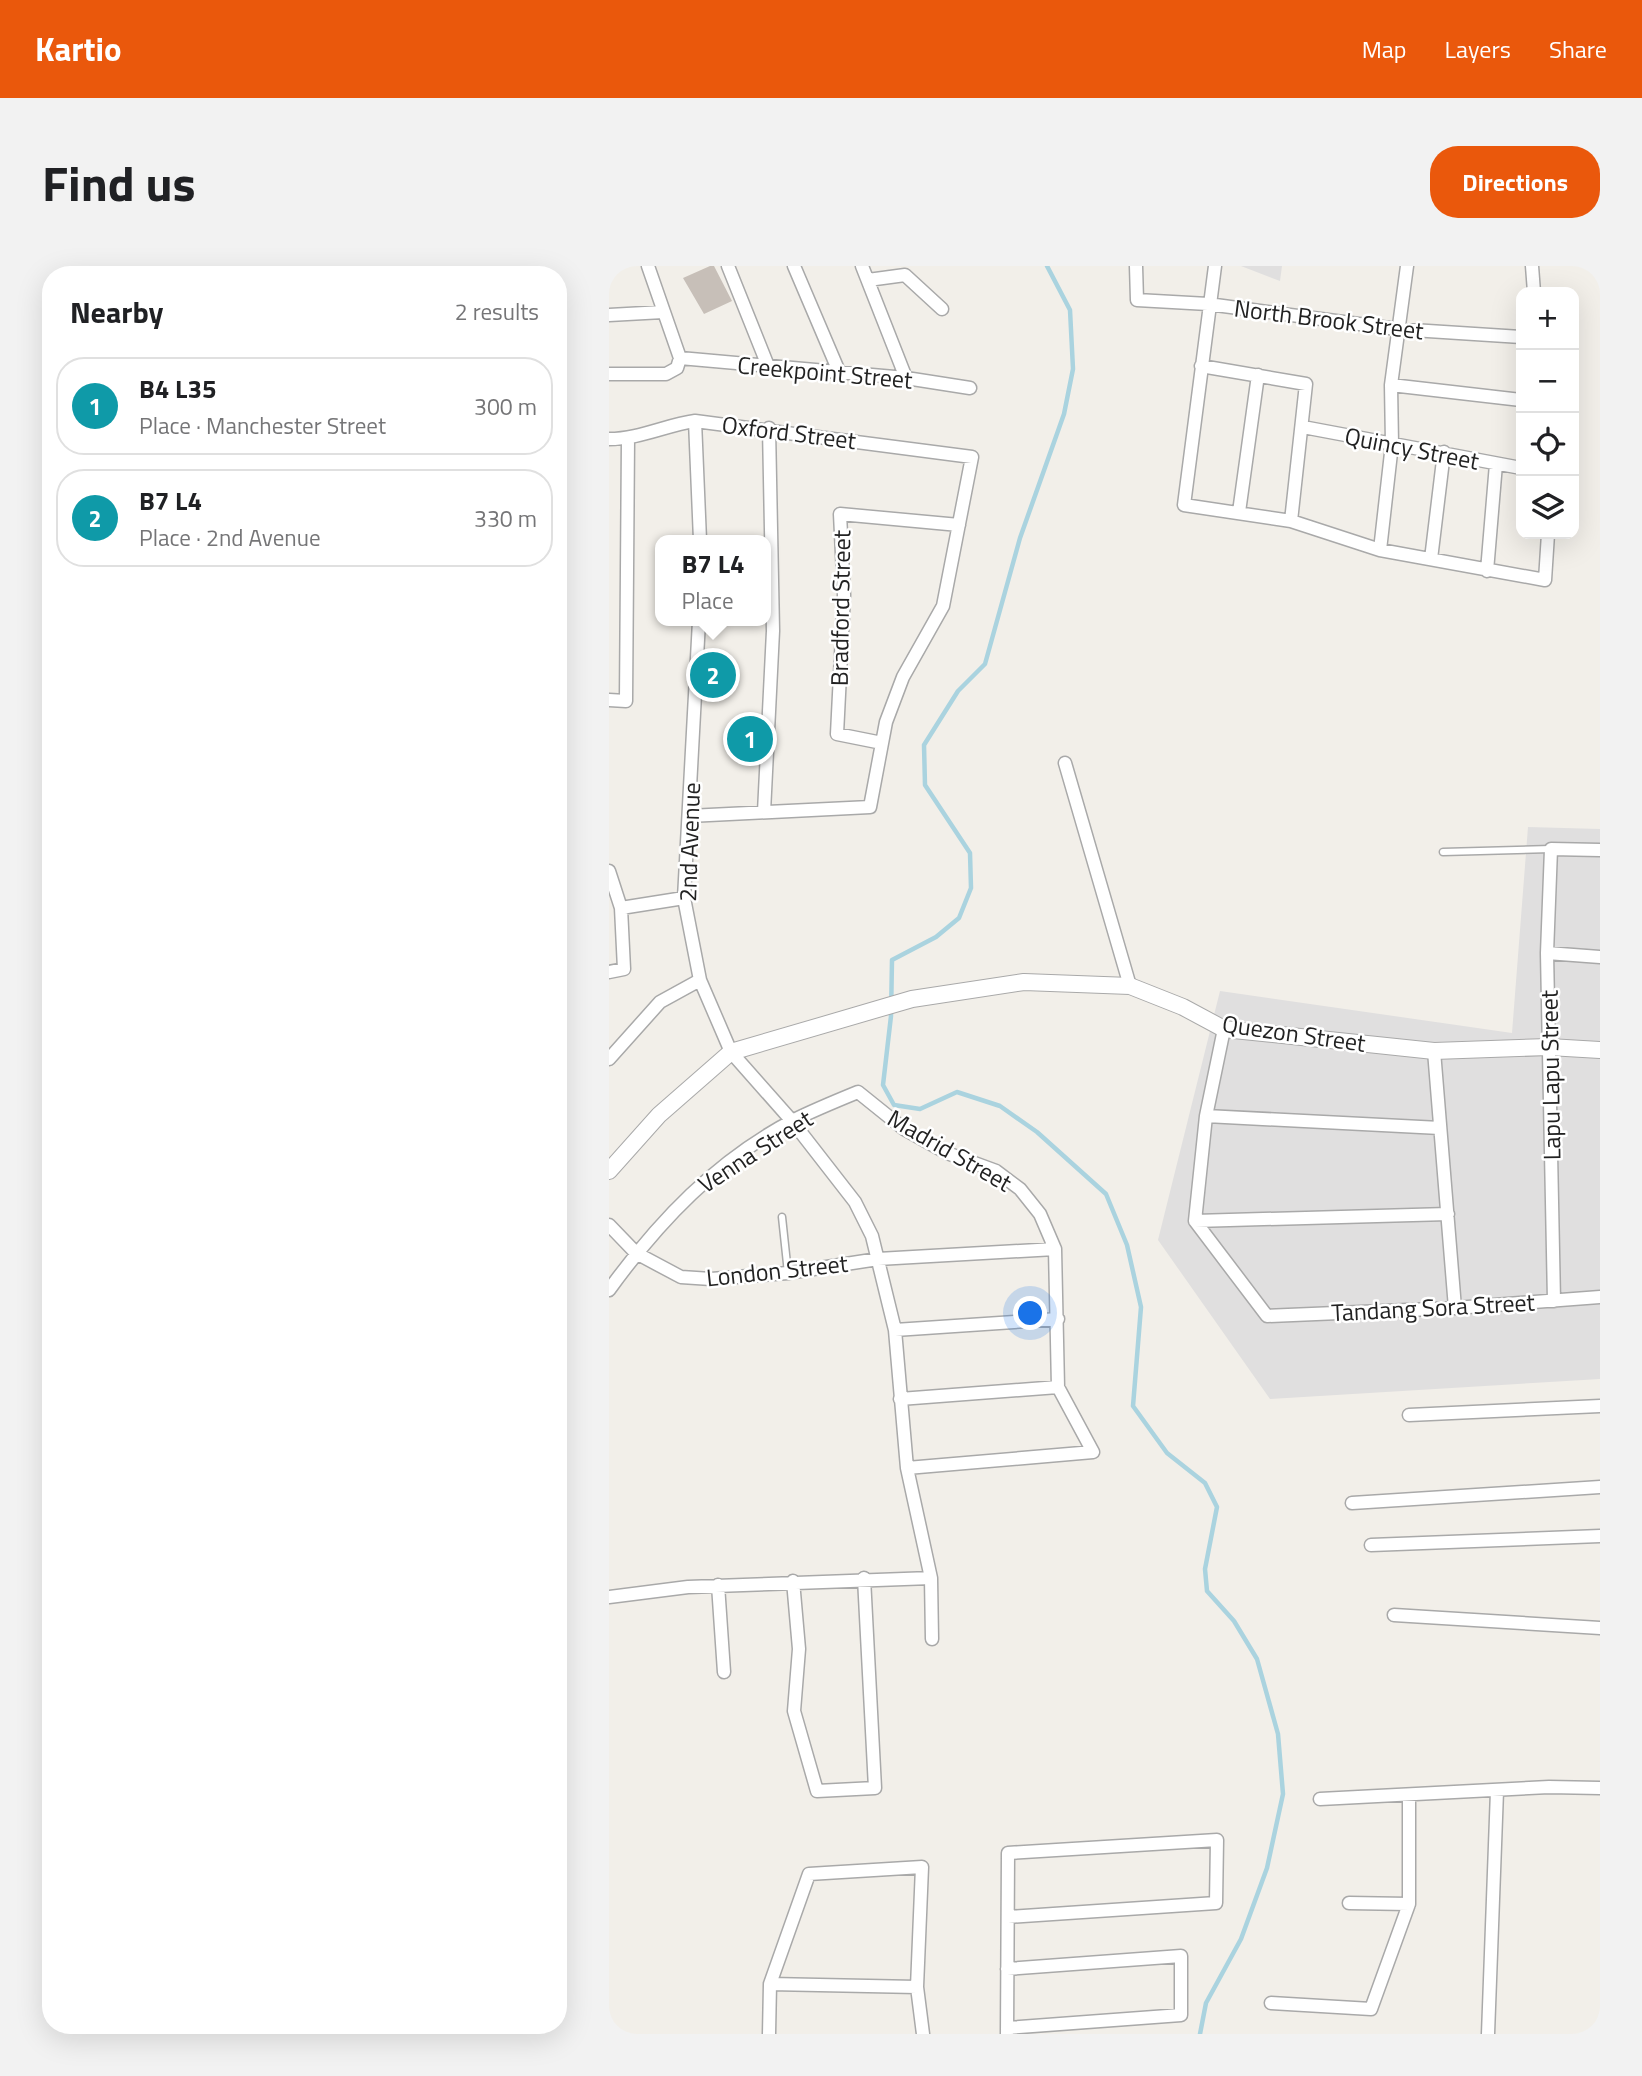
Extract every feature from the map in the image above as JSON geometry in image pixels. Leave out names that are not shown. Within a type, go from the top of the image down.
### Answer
[{"type":"street","points":[[609,374],[666,374],[677,368],[680,358],[648,266]]},
{"type":"street","points":[[728,266],[768,366]]},
{"type":"street","points":[[794,266],[839,374]]},
{"type":"street","points":[[862,266],[906,378]]},
{"type":"street","name":"North Brook Street","points":[[1136,266],[1137,300],[1208,304],[1397,329],[1516,337]]},
{"type":"street","points":[[1215,266],[1184,505],[1291,521],[1380,550],[1545,580],[1548,539]]},
{"type":"street","points":[[1380,550],[1392,444],[1391,385],[1407,266]]},
{"type":"street","points":[[1532,266],[1534,287]]},
{"type":"street","points":[[868,280],[905,275],[941,309]]},
{"type":"street","points":[[609,315],[663,312]]},
{"type":"street","name":"Creekpoint Street","points":[[680,358],[906,378],[970,388]]},
{"type":"street","points":[[1201,366],[1306,384],[1291,521]]},
{"type":"street","points":[[1239,512],[1258,374]]},
{"type":"street","points":[[1391,385],[1516,399]]},
{"type":"street","points":[[695,421],[700,535]]},
{"type":"street","name":"Oxford Street","points":[[609,439],[628,439],[668,425],[695,421],[769,428],[972,457],[959,525]]},
{"type":"street","name":"Quincy Street","points":[[1303,427],[1516,467]]},
{"type":"street","points":[[769,428],[771,535]]},
{"type":"street","points":[[609,700],[626,701],[628,439]]},
{"type":"street","points":[[1431,559],[1444,452]]},
{"type":"street","points":[[1487,571],[1496,464]]},
{"type":"street","name":"Bradford Street","points":[[882,743],[837,734],[843,595],[840,514],[959,525]]},
{"type":"street","points":[[689,816],[870,807],[886,722],[903,677],[943,606],[959,525]]},
{"type":"street","points":[[764,812],[772,631],[771,563]]},
{"type":"street","name":"2nd Avenue","points":[[699,626],[684,898],[700,980],[731,1052],[792,1121],[855,1202],[872,1236],[895,1330],[907,1468],[931,1578],[932,1639]]},
{"type":"street","points":[[1065,763],[1130,986]]},
{"type":"street","points":[[1551,849],[1600,850]]},
{"type":"street","name":"Lapu Lapu Street","points":[[1551,849],[1547,953],[1554,1301]]},
{"type":"street","points":[[609,871],[621,908],[624,969],[609,972]]},
{"type":"street","points":[[621,908],[684,898]]},
{"type":"street","points":[[1547,953],[1600,957]]},
{"type":"street","points":[[609,1059],[660,1002],[700,980]]},
{"type":"street","name":"Quezon Street","points":[[731,1052],[912,999],[1024,982],[1130,986],[1184,1007],[1224,1029],[1434,1051],[1549,1047],[1600,1050]]},
{"type":"street","points":[[1224,1029],[1206,1116],[1195,1221],[1448,1214]]},
{"type":"street","points":[[1434,1051],[1455,1308]]},
{"type":"street","points":[[609,1171],[659,1115],[731,1052]]},
{"type":"street","name":"Venna Street","points":[[609,1290],[636,1253],[682,1201],[714,1172],[792,1121],[857,1092]]},
{"type":"street","name":"Madrid Street","points":[[857,1092],[904,1129],[947,1153],[996,1171],[1020,1189],[1040,1214],[1055,1249],[1058,1387],[1093,1452],[907,1468]]},
{"type":"street","points":[[1206,1116],[1440,1128]]},
{"type":"street","name":"Tandang Sora Street","points":[[1195,1221],[1267,1315],[1455,1308],[1600,1297]]},
{"type":"street","name":"London Street","points":[[609,1225],[636,1253],[681,1277],[711,1279],[788,1273],[879,1259],[1055,1249]]},
{"type":"street","points":[[895,1330],[1058,1319]]},
{"type":"street","points":[[900,1399],[1058,1387]]},
{"type":"street","points":[[1409,1415],[1600,1406]]},
{"type":"street","points":[[1352,1503],[1600,1487]]},
{"type":"street","points":[[1371,1545],[1600,1536]]},
{"type":"street","points":[[609,1597],[718,1585],[864,1578],[931,1578]]},
{"type":"street","points":[[793,1581],[799,1649],[794,1711],[817,1791],[875,1788],[864,1578]]},
{"type":"street","points":[[718,1585],[724,1672]]},
{"type":"street","points":[[1394,1615],[1600,1629]]},
{"type":"street","points":[[1320,1799],[1600,1788]]},
{"type":"street","points":[[1488,2034],[1497,1791]]},
{"type":"street","points":[[1271,2003],[1371,2010],[1409,1905],[1409,1796]]},
{"type":"street","points":[[1007,1969],[1181,1956],[1181,2015],[1007,2031],[1007,1969],[1008,1917],[1008,1853],[1217,1840],[1216,1903],[1008,1917]]},
{"type":"street","points":[[769,2034],[770,1984],[809,1874],[922,1867],[917,1987],[923,2034]]},
{"type":"street","points":[[1349,1903],[1409,1905]]},
{"type":"street","points":[[770,1984],[917,1987]]},
{"type":"lane","points":[[1443,852],[1551,849]]},
{"type":"lane","points":[[782,1217],[788,1273]]},
{"type":"shaded area","points":[[1241,266],[1282,266],[1280,281]]},
{"type":"shaded area","points":[[1528,827],[1600,829],[1600,1379],[1270,1399],[1158,1240],[1220,991],[1512,1033]]},
{"type":"building","points":[[714,266],[732,301],[704,314],[683,278]]},
{"type":"building","points":[[704,667],[722,669],[720,685],[703,682]]},
{"type":"building","points":[[741,730],[758,731],[758,748],[742,747]]},
{"type":"waterway","points":[[1047,266],[1070,310],[1073,369],[1064,414],[1020,538],[985,664],[958,691],[924,745],[925,785],[970,853],[971,888],[959,918],[936,937],[892,960],[891,1016],[883,1085],[894,1105],[920,1109],[957,1092],[1000,1106],[1037,1132],[1106,1194],[1127,1245],[1141,1307],[1133,1406],[1167,1453],[1205,1483],[1217,1507],[1205,1569],[1207,1591],[1234,1621],[1257,1659],[1278,1734],[1283,1794],[1267,1868],[1241,1939],[1206,2003],[1200,2034]]},
{"type":"place","name":"B7 L4","points":[[713,675]]},
{"type":"place","name":"B4 L35","points":[[750,739]]}]
